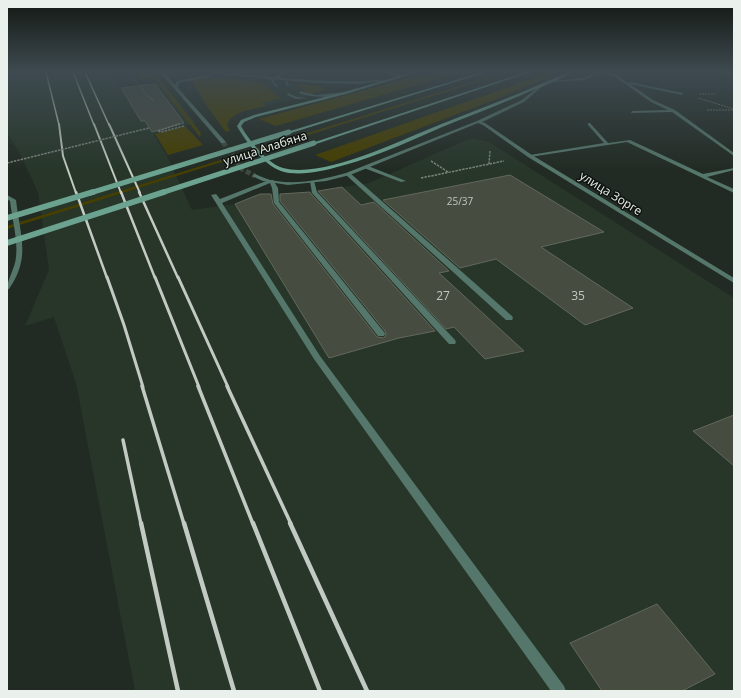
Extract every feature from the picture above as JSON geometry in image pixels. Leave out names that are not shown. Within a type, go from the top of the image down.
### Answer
[{"type":"main road","points":[[300,105],[242,120],[239,126],[241,131],[276,168],[293,171],[318,170],[349,162],[493,105]]},
{"type":"main road","name":"улица Алабяна","points":[[7,218],[379,105]]},
{"type":"main road","name":"улица Алабяна","points":[[7,243],[430,105]]},
{"type":"street","points":[[191,105],[222,142]]},
{"type":"street","points":[[256,177],[271,181],[298,183],[332,179],[478,122],[515,105]]},
{"type":"street","points":[[660,105],[674,111],[734,155]]},
{"type":"street","points":[[632,112],[674,111]]},
{"type":"street","name":"улица Зорге","points":[[478,122],[484,124],[530,156],[734,281]]},
{"type":"street","points":[[589,124],[607,144]]},
{"type":"street","points":[[530,156],[628,141],[734,191]]},
{"type":"street","points":[[366,166],[403,182]]},
{"type":"street","points":[[703,176],[734,169]]},
{"type":"street","points":[[348,174],[508,318]]},
{"type":"street","points":[[271,181],[216,199],[317,357],[559,691]]},
{"type":"street","points":[[271,181],[274,188],[276,202],[381,334]]},
{"type":"street","points":[[312,182],[314,192],[452,342]]},
{"type":"street","points":[[7,197],[13,200],[20,257],[17,269],[11,283],[7,288]]},
{"type":"path","points":[[722,105],[734,107]]},
{"type":"path","points":[[180,125],[158,131],[161,132],[187,126]]},
{"type":"path","points":[[7,163],[149,128]]},
{"type":"path","points":[[403,182],[530,156]]},
{"type":"path","points":[[430,160],[449,172]]},
{"type":"shaded area","points":[[7,105],[181,105],[196,123],[153,134],[167,156],[192,210],[235,204],[255,196],[299,194],[369,183],[471,138],[489,142],[734,298],[734,691],[135,691],[76,383],[54,317],[25,326],[49,270],[38,192],[18,150],[7,133]]},
{"type":"shaded area","points":[[175,105],[179,105],[201,133],[200,137]]},
{"type":"shaded area","points":[[206,105],[264,105],[266,106],[244,111],[233,117],[229,120],[227,125],[230,131],[226,132]]},
{"type":"shaded area","points":[[312,105],[350,105],[276,126],[259,119]]},
{"type":"shaded area","points":[[400,105],[406,105],[7,229],[7,226]]},
{"type":"shaded area","points":[[458,105],[482,105],[331,162],[315,155]]},
{"type":"shaded area","points":[[185,126],[203,145],[168,155],[155,134]]},
{"type":"building","points":[[131,105],[170,105],[184,123],[152,132],[145,121],[141,121]]},
{"type":"building","points":[[510,175],[604,232],[541,247],[633,308],[585,325],[496,259],[460,268],[383,200]]},
{"type":"building","points":[[342,187],[361,205],[374,202],[449,271],[439,273],[524,351],[485,359],[454,327],[446,329],[318,191]]},
{"type":"building","points":[[310,192],[435,331],[399,338],[329,358],[235,204],[260,194],[271,194],[273,204],[377,337],[384,338],[386,335],[385,331],[280,201],[280,194]]},
{"type":"building","points":[[734,415],[734,466],[693,431]]},
{"type":"building","points":[[657,604],[715,674],[682,691],[602,691],[570,643]]},
{"type":"tunnel","points":[[223,142],[242,169],[255,176]]},
{"type":"railway","points":[[54,105],[59,125]]},
{"type":"railway","points":[[86,105],[94,125]]},
{"type":"railway","points":[[100,105],[109,125]]},
{"type":"railway","points":[[59,124],[63,156],[76,193]]},
{"type":"railway","points":[[94,124],[121,193]]},
{"type":"railway","points":[[109,124],[140,193]]},
{"type":"railway","points":[[76,192],[107,278]]},
{"type":"railway","points":[[121,192],[155,278]]},
{"type":"railway","points":[[139,192],[178,278]]},
{"type":"railway","points":[[107,277],[124,325],[143,387]]},
{"type":"railway","points":[[155,277],[199,387]]},
{"type":"railway","points":[[178,277],[228,387]]},
{"type":"railway","points":[[142,386],[184,524]]},
{"type":"railway","points":[[198,386],[253,524]]},
{"type":"railway","points":[[227,386],[291,524]]},
{"type":"railway","points":[[123,440],[141,524]]},
{"type":"railway","points":[[141,523],[178,691]]},
{"type":"railway","points":[[184,523],[234,691]]},
{"type":"railway","points":[[253,523],[320,691]]},
{"type":"railway","points":[[290,523],[367,691]]}]
